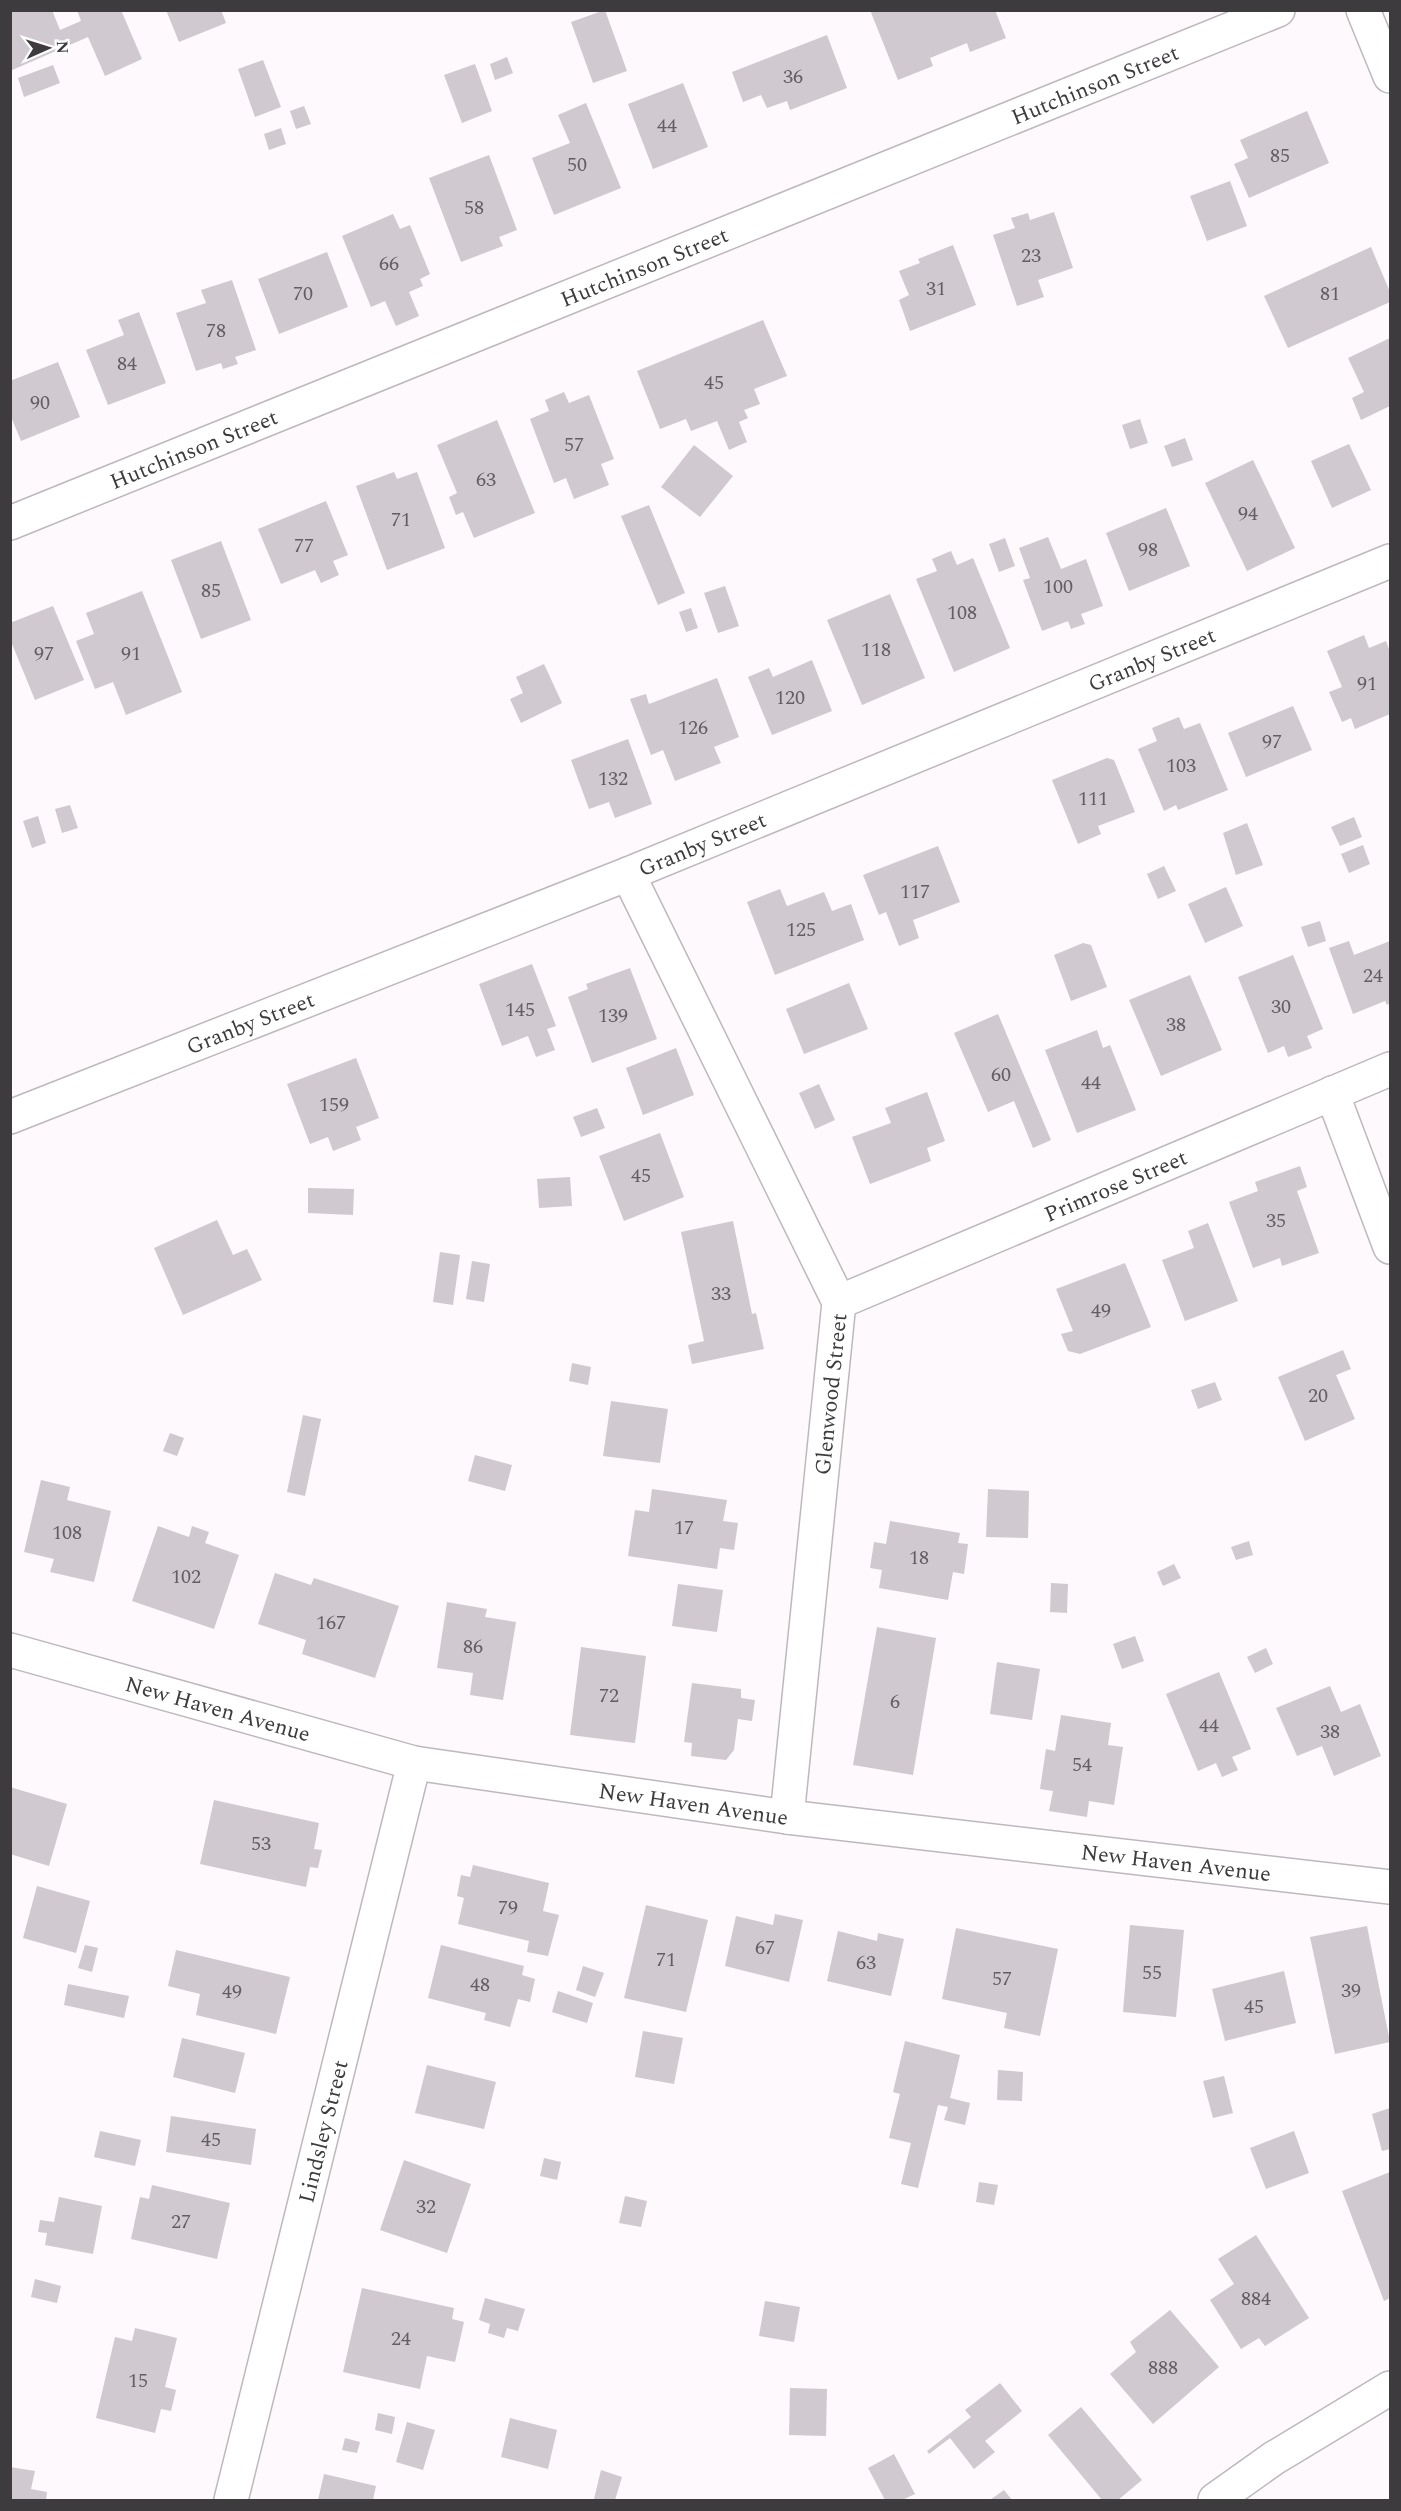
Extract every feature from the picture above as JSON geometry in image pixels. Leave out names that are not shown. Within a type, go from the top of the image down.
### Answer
[{"type":"street","name":"Hutchinson Street","points":[[10,523],[1278,10]]},
{"type":"street","points":[[1363,10],[1390,76]]},
{"type":"street","name":"Granby Street","points":[[10,1117],[628,874],[1390,561]]},
{"type":"street","name":"Glenwood Street","points":[[628,874],[839,1302],[787,1817]]},
{"type":"street","name":"Primrose Street","points":[[839,1302],[1390,1069]]},
{"type":"street","points":[[1332,1093],[1390,1247]]},
{"type":"street","name":"New Haven Avenue","points":[[10,1650],[414,1763],[787,1817],[1390,1887]]},
{"type":"street","name":"Lindsley Street","points":[[231,2500],[414,1763]]},
{"type":"street","points":[[1215,2500],[1274,2458],[1390,2388]]},
{"type":"building","points":[[10,10],[52,10],[60,30],[81,21],[77,10],[121,10],[142,59],[105,76],[88,37],[10,71]]},
{"type":"building","points":[[166,10],[221,10],[226,23],[179,42]]},
{"type":"building","points":[[605,10],[627,71],[593,83],[571,22]]},
{"type":"building","points":[[870,10],[995,10],[1006,38],[970,52],[967,43],[930,58],[933,66],[898,80]]},
{"type":"building","points":[[827,35],[847,88],[790,110],[787,101],[767,108],[761,95],[743,102],[732,72]]},
{"type":"building","points":[[507,57],[513,73],[495,80],[490,64]]},
{"type":"building","points":[[263,60],[281,107],[255,117],[238,69]]},
{"type":"building","points":[[475,64],[492,111],[462,123],[444,75]]},
{"type":"building","points":[[53,65],[60,83],[24,97],[18,78]]},
{"type":"building","points":[[683,83],[708,147],[653,169],[628,104]]},
{"type":"building","points":[[586,103],[621,188],[554,215],[532,158],[570,143],[558,115]]},
{"type":"building","points":[[304,106],[311,124],[296,129],[290,111]]},
{"type":"building","points":[[1307,111],[1329,163],[1249,198],[1234,164],[1248,158],[1240,140]]},
{"type":"building","points":[[281,128],[286,144],[269,150],[264,134]]},
{"type":"building","points":[[489,155],[517,230],[499,237],[503,246],[461,262],[429,178]]},
{"type":"building","points":[[1230,181],[1247,226],[1207,241],[1190,196]]},
{"type":"building","points":[[1054,212],[1073,268],[1038,280],[1044,297],[1017,306],[993,235],[1015,228],[1011,218],[1028,213],[1030,220]]},
{"type":"building","points":[[393,214],[400,229],[410,225],[430,274],[420,279],[423,286],[409,292],[419,316],[396,326],[385,301],[371,307],[342,236]]},
{"type":"building","points":[[953,245],[976,305],[910,331],[899,300],[909,295],[899,271],[920,263],[918,259]]},
{"type":"building","points":[[1371,247],[1390,292],[1390,302],[1288,348],[1264,296]]},
{"type":"building","points":[[327,252],[348,307],[279,334],[258,279]]},
{"type":"building","points":[[232,280],[256,350],[235,357],[238,364],[223,369],[221,363],[196,371],[176,313],[206,303],[201,290]]},
{"type":"building","points":[[139,312],[166,383],[108,405],[86,350],[124,335],[118,320]]},
{"type":"building","points":[[763,320],[787,376],[754,389],[760,404],[744,410],[748,418],[739,422],[747,442],[729,450],[717,421],[691,431],[686,419],[660,429],[637,371]]},
{"type":"building","points":[[1390,338],[1390,406],[1361,420],[1352,398],[1364,392],[1348,358]]},
{"type":"building","points":[[58,362],[80,417],[21,441],[10,414],[10,381]]},
{"type":"building","points":[[564,392],[569,403],[589,395],[614,459],[601,464],[609,485],[574,499],[566,478],[554,483],[530,419],[549,411],[545,400]]},
{"type":"building","points":[[1140,419],[1148,443],[1130,449],[1122,425]]},
{"type":"building","points":[[497,420],[535,513],[474,538],[463,512],[456,515],[449,497],[457,493],[437,445]]},
{"type":"building","points":[[1185,438],[1193,460],[1172,467],[1164,446]]},
{"type":"building","points":[[1349,444],[1371,490],[1332,508],[1311,461]]},
{"type":"building","points":[[694,445],[733,476],[700,517],[661,487]]},
{"type":"building","points":[[1253,460],[1295,548],[1247,571],[1205,483]]},
{"type":"building","points":[[394,472],[397,479],[417,472],[445,548],[387,570],[356,486]]},
{"type":"building","points":[[326,501],[348,555],[333,561],[339,575],[321,583],[315,570],[281,584],[258,529]]},
{"type":"building","points":[[649,505],[685,593],[658,605],[621,516]]},
{"type":"building","points":[[1166,508],[1190,566],[1129,591],[1106,533]]},
{"type":"building","points":[[1048,537],[1061,569],[1086,559],[1103,606],[1081,614],[1085,624],[1071,629],[1068,621],[1042,631],[1023,580],[1030,578],[1019,548]]},
{"type":"building","points":[[1005,538],[1015,566],[999,572],[989,544]]},
{"type":"building","points":[[221,541],[251,620],[201,639],[171,560]]},
{"type":"building","points":[[951,551],[957,565],[973,558],[1010,648],[954,672],[916,579],[937,571],[932,559]]},
{"type":"building","points":[[725,586],[739,626],[718,633],[704,593]]},
{"type":"building","points":[[142,591],[182,692],[126,715],[113,682],[95,689],[76,641],[94,634],[86,613]]},
{"type":"building","points":[[890,594],[925,678],[862,705],[827,620]]},
{"type":"building","points":[[53,606],[84,680],[35,700],[10,639],[10,623]]},
{"type":"building","points":[[691,608],[698,628],[686,632],[679,612]]},
{"type":"building","points":[[1364,635],[1369,648],[1386,641],[1390,652],[1390,714],[1355,729],[1351,718],[1342,722],[1329,692],[1342,687],[1327,651]]},
{"type":"building","points":[[812,660],[832,711],[772,735],[748,677],[769,668],[773,677]]},
{"type":"building","points":[[544,664],[562,703],[521,723],[510,699],[523,693],[516,677]]},
{"type":"building","points":[[717,678],[739,737],[714,747],[721,763],[675,781],[663,750],[651,755],[630,699],[646,694],[649,704]]},
{"type":"building","points":[[1293,706],[1312,750],[1246,777],[1228,733]]},
{"type":"building","points":[[1179,717],[1184,729],[1200,723],[1228,790],[1178,810],[1176,805],[1164,811],[1138,749],[1157,741],[1152,728]]},
{"type":"building","points":[[628,739],[652,804],[615,818],[609,802],[589,809],[571,760]]},
{"type":"building","points":[[1107,758],[1114,760],[1135,812],[1098,826],[1101,834],[1078,844],[1052,780]]},
{"type":"building","points":[[70,805],[78,828],[62,833],[55,809]]},
{"type":"building","points":[[38,816],[46,843],[32,848],[23,821]]},
{"type":"building","points":[[1354,817],[1362,837],[1340,846],[1331,827]]},
{"type":"building","points":[[1247,823],[1263,865],[1236,875],[1223,833]]},
{"type":"building","points":[[1363,845],[1370,864],[1349,873],[1341,854]]},
{"type":"building","points":[[938,846],[960,902],[913,920],[919,938],[899,946],[886,912],[879,915],[863,875]]},
{"type":"building","points":[[1164,866],[1176,891],[1158,899],[1147,874]]},
{"type":"building","points":[[1226,887],[1243,926],[1205,943],[1188,904]]},
{"type":"building","points":[[780,889],[787,906],[824,892],[832,911],[851,904],[864,940],[775,975],[747,902]]},
{"type":"building","points":[[1320,921],[1326,941],[1308,947],[1301,927]]},
{"type":"building","points":[[1349,941],[1354,955],[1390,941],[1390,1003],[1387,1005],[1385,1001],[1353,1014],[1329,948]]},
{"type":"building","points":[[1083,943],[1091,945],[1107,987],[1071,1001],[1054,955]]},
{"type":"building","points":[[1293,955],[1323,1029],[1307,1036],[1312,1048],[1288,1057],[1284,1046],[1268,1053],[1238,977]]},
{"type":"building","points":[[532,964],[556,1026],[547,1029],[555,1050],[536,1057],[528,1036],[502,1046],[479,984]]},
{"type":"building","points":[[630,968],[657,1039],[592,1063],[568,997],[588,989],[586,984]]},
{"type":"building","points":[[1190,975],[1222,1050],[1161,1076],[1129,1000]]},
{"type":"building","points":[[849,983],[868,1029],[804,1054],[786,1009]]},
{"type":"building","points":[[998,1014],[1051,1140],[1033,1148],[1014,1101],[988,1112],[954,1033]]},
{"type":"building","points":[[1097,1030],[1103,1048],[1110,1045],[1136,1110],[1077,1133],[1045,1050]]},
{"type":"building","points":[[676,1048],[694,1095],[643,1115],[626,1068]]},
{"type":"building","points":[[356,1058],[379,1118],[356,1127],[361,1140],[333,1151],[328,1137],[310,1144],[287,1084]]},
{"type":"building","points":[[819,1084],[835,1120],[815,1129],[799,1093]]},
{"type":"building","points":[[927,1092],[945,1141],[927,1148],[931,1161],[870,1184],[852,1137],[891,1123],[885,1108]]},
{"type":"building","points":[[597,1108],[605,1128],[581,1137],[573,1117]]},
{"type":"building","points":[[660,1133],[684,1197],[624,1221],[599,1156]]},
{"type":"building","points":[[1300,1166],[1307,1187],[1297,1191],[1319,1253],[1282,1266],[1280,1258],[1253,1268],[1229,1202],[1258,1191],[1255,1182]]},
{"type":"building","points":[[570,1177],[572,1206],[539,1208],[537,1179]]},
{"type":"building","points":[[308,1188],[354,1189],[353,1215],[308,1213]]},
{"type":"building","points":[[217,1220],[233,1255],[247,1249],[262,1280],[183,1315],[154,1248]]},
{"type":"building","points":[[733,1221],[752,1314],[756,1313],[764,1349],[692,1364],[688,1345],[704,1341],[681,1232]]},
{"type":"building","points":[[1208,1223],[1238,1301],[1185,1321],[1162,1260],[1194,1248],[1188,1231]]},
{"type":"building","points":[[440,1252],[460,1255],[453,1305],[433,1302]]},
{"type":"building","points":[[472,1261],[490,1264],[484,1302],[466,1299]]},
{"type":"building","points":[[1125,1263],[1151,1327],[1080,1354],[1068,1351],[1061,1334],[1073,1331],[1056,1289]]},
{"type":"building","points":[[1343,1350],[1351,1369],[1336,1375],[1355,1419],[1305,1441],[1278,1377]]},
{"type":"building","points":[[572,1363],[591,1367],[588,1385],[569,1381]]},
{"type":"building","points":[[1215,1382],[1222,1400],[1198,1409],[1191,1390]]},
{"type":"building","points":[[611,1401],[668,1409],[660,1463],[603,1456]]},
{"type":"building","points":[[303,1415],[321,1419],[305,1496],[287,1492]]},
{"type":"building","points":[[170,1433],[184,1438],[177,1456],[163,1451]]},
{"type":"building","points":[[475,1455],[512,1465],[505,1491],[468,1481]]},
{"type":"building","points":[[41,1480],[70,1487],[67,1500],[111,1511],[94,1582],[50,1572],[54,1559],[24,1552]]},
{"type":"building","points":[[652,1489],[727,1500],[723,1521],[738,1523],[734,1550],[720,1548],[717,1569],[628,1556],[635,1510],[649,1512]]},
{"type":"building","points":[[988,1489],[1029,1491],[1028,1538],[986,1537]]},
{"type":"building","points":[[890,1521],[960,1533],[958,1543],[968,1544],[964,1574],[953,1572],[948,1600],[879,1588],[882,1570],[870,1568],[874,1542],[886,1544]]},
{"type":"building","points":[[158,1526],[189,1537],[192,1526],[209,1532],[205,1543],[239,1555],[214,1629],[132,1601]]},
{"type":"building","points":[[1249,1541],[1253,1555],[1236,1560],[1231,1547]]},
{"type":"building","points":[[1174,1564],[1181,1578],[1163,1586],[1157,1572]]},
{"type":"building","points":[[275,1573],[311,1585],[314,1578],[399,1606],[375,1678],[302,1654],[306,1640],[258,1624]]},
{"type":"building","points":[[1051,1583],[1068,1584],[1067,1613],[1050,1612]]},
{"type":"building","points":[[678,1584],[723,1590],[717,1632],[672,1626]]},
{"type":"building","points":[[447,1602],[487,1609],[485,1617],[516,1622],[503,1700],[470,1695],[473,1673],[437,1668]]},
{"type":"building","points":[[877,1627],[936,1638],[913,1775],[853,1765]]},
{"type":"building","points":[[1135,1636],[1144,1661],[1122,1669],[1113,1644]]},
{"type":"building","points":[[581,1647],[646,1656],[635,1743],[570,1735]]},
{"type":"building","points":[[1266,1648],[1273,1664],[1255,1673],[1247,1657]]},
{"type":"building","points":[[997,1662],[1040,1669],[1032,1720],[990,1714]]},
{"type":"building","points":[[1219,1672],[1251,1749],[1232,1757],[1238,1770],[1222,1777],[1216,1763],[1198,1771],[1166,1694]]},
{"type":"building","points":[[692,1683],[741,1689],[741,1698],[755,1700],[752,1721],[738,1719],[734,1750],[726,1760],[691,1756],[692,1743],[684,1742]]},
{"type":"building","points":[[1330,1686],[1341,1712],[1360,1704],[1381,1756],[1334,1776],[1322,1746],[1297,1756],[1276,1708]]},
{"type":"building","points":[[1061,1715],[1111,1723],[1108,1745],[1123,1747],[1114,1805],[1089,1801],[1087,1817],[1049,1811],[1053,1791],[1040,1789],[1046,1749],[1055,1751]]},
{"type":"building","points":[[10,1787],[67,1804],[49,1866],[10,1854]]},
{"type":"building","points":[[214,1800],[319,1823],[314,1849],[322,1850],[318,1868],[310,1867],[306,1887],[200,1864]]},
{"type":"building","points":[[473,1865],[549,1883],[543,1911],[559,1915],[548,1956],[527,1952],[529,1941],[458,1924],[464,1898],[457,1896],[461,1875],[470,1877]]},
{"type":"building","points":[[37,1886],[90,1901],[76,1953],[23,1938]]},
{"type":"building","points":[[646,1905],[708,1920],[686,2012],[624,1998]]},
{"type":"building","points":[[775,1914],[803,1920],[789,1982],[725,1966],[736,1916],[773,1925]]},
{"type":"building","points":[[1130,1925],[1184,1930],[1176,2017],[1123,2012]]},
{"type":"building","points":[[1367,1926],[1390,2042],[1335,2054],[1310,1937]]},
{"type":"building","points":[[956,1928],[1058,1949],[1040,2036],[1004,2028],[1007,2013],[942,1999]]},
{"type":"building","points":[[838,1931],[877,1941],[878,1933],[904,1939],[891,1996],[827,1981]]},
{"type":"building","points":[[85,1945],[98,1948],[92,1972],[78,1968]]},
{"type":"building","points":[[441,1945],[524,1966],[522,1975],[535,1979],[530,2002],[518,1999],[510,2027],[484,2020],[486,2013],[428,1998]]},
{"type":"building","points":[[176,1950],[290,1977],[276,2034],[196,2015],[200,1994],[168,1986]]},
{"type":"building","points":[[583,1966],[604,1973],[595,1997],[576,1990]]},
{"type":"building","points":[[1284,1971],[1296,2023],[1225,2041],[1212,1989]]},
{"type":"building","points":[[68,1984],[129,1996],[124,2018],[64,2005]]},
{"type":"building","points":[[558,1991],[593,2003],[587,2023],[552,2012]]},
{"type":"building","points":[[643,2031],[683,2038],[674,2084],[635,2077]]},
{"type":"building","points":[[182,2038],[245,2053],[235,2093],[173,2077]]},
{"type":"building","points":[[905,2041],[960,2055],[950,2098],[970,2103],[965,2125],[944,2120],[948,2107],[938,2105],[918,2188],[901,2184],[911,2143],[889,2138],[900,2094],[893,2092]]},
{"type":"building","points":[[427,2065],[496,2082],[484,2129],[415,2113]]},
{"type":"building","points":[[998,2070],[1023,2072],[1022,2101],[997,2100]]},
{"type":"building","points":[[1224,2076],[1233,2113],[1213,2118],[1203,2081]]},
{"type":"building","points":[[1390,2108],[1390,2149],[1382,2151],[1372,2114]]},
{"type":"building","points":[[171,2116],[256,2129],[251,2165],[166,2152]]},
{"type":"building","points":[[100,2131],[141,2140],[135,2166],[94,2157]]},
{"type":"building","points":[[1294,2131],[1309,2173],[1266,2189],[1250,2148]]},
{"type":"building","points":[[544,2158],[561,2162],[557,2180],[540,2176]]},
{"type":"building","points":[[404,2160],[471,2184],[447,2253],[380,2230]]},
{"type":"building","points":[[1390,2172],[1390,2298],[1384,2301],[1342,2191]]},
{"type":"building","points":[[979,2182],[998,2185],[994,2205],[976,2202]]},
{"type":"building","points":[[152,2185],[230,2203],[217,2259],[131,2239],[140,2197],[149,2199]]},
{"type":"building","points":[[625,2196],[647,2201],[641,2227],[619,2223]]},
{"type":"building","points":[[59,2197],[102,2206],[93,2254],[45,2245],[47,2233],[38,2232],[40,2220],[54,2222]]},
{"type":"building","points":[[1256,2235],[1309,2318],[1265,2346],[1259,2338],[1241,2349],[1210,2300],[1234,2284],[1218,2259]]},
{"type":"building","points":[[35,2279],[61,2286],[57,2303],[31,2297]]},
{"type":"building","points":[[362,2288],[454,2308],[452,2319],[464,2322],[455,2362],[427,2356],[420,2389],[343,2372]]},
{"type":"building","points":[[485,2298],[525,2309],[518,2331],[507,2328],[504,2338],[488,2333],[490,2324],[479,2320]]},
{"type":"building","points":[[765,2301],[800,2307],[794,2342],[759,2336]]},
{"type":"building","points":[[1170,2310],[1219,2367],[1153,2424],[1110,2374],[1136,2352],[1130,2342]]},
{"type":"building","points":[[135,2328],[177,2338],[165,2387],[176,2390],[171,2411],[161,2409],[155,2433],[96,2418],[115,2337],[132,2341]]},
{"type":"building","points":[[1000,2383],[1022,2411],[985,2441],[995,2452],[974,2469],[950,2438],[929,2454],[927,2451],[971,2417],[965,2410]]},
{"type":"building","points":[[790,2388],[827,2389],[826,2436],[789,2435]]},
{"type":"building","points":[[1081,2407],[1142,2480],[1118,2500],[1102,2500],[1048,2435]]},
{"type":"building","points":[[378,2413],[395,2417],[392,2434],[375,2430]]},
{"type":"building","points":[[510,2418],[557,2430],[548,2469],[501,2457]]},
{"type":"building","points":[[407,2422],[435,2430],[423,2470],[396,2462]]},
{"type":"building","points":[[345,2438],[360,2442],[357,2453],[342,2450]]},
{"type":"building","points":[[894,2454],[915,2494],[902,2500],[885,2500],[868,2468]]},
{"type":"building","points":[[10,2467],[35,2471],[31,2489],[47,2492],[46,2500],[10,2500]]},
{"type":"building","points":[[601,2470],[622,2477],[615,2500],[594,2499]]},
{"type":"building","points":[[324,2474],[376,2486],[373,2500],[318,2500]]},
{"type":"building","points":[[1004,2490],[1012,2500],[990,2500]]}]
